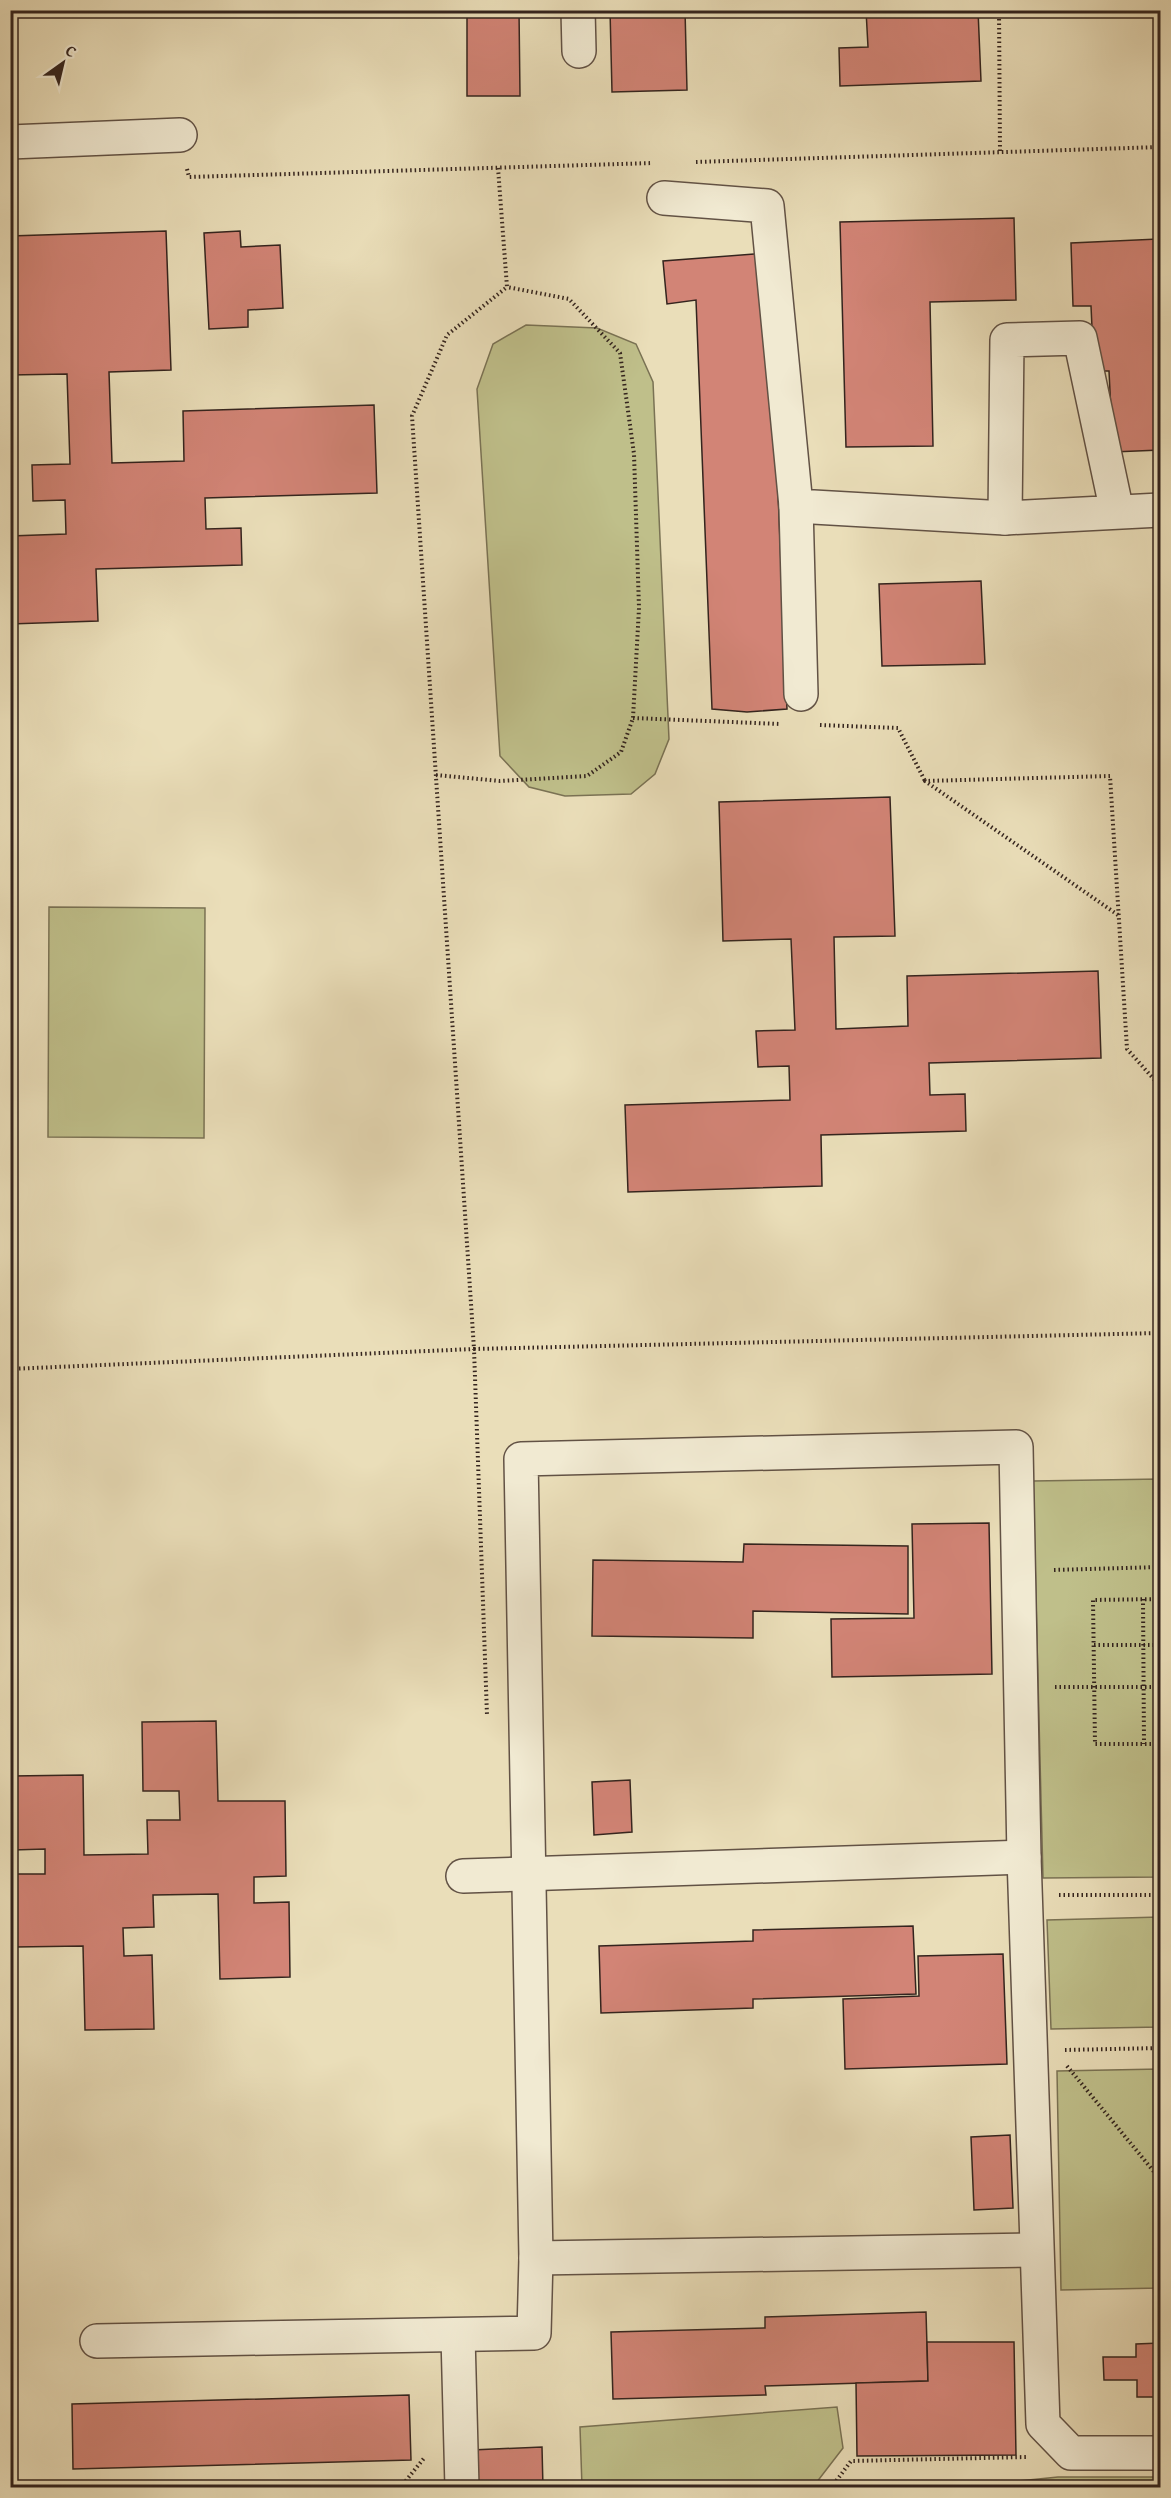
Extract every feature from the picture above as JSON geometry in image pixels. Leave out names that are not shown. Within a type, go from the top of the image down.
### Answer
[{"type":"lane","points":[[578,10],[579,51]]},
{"type":"lane","points":[[10,142],[180,135]]},
{"type":"lane","points":[[664,198],[767,206],[796,506],[801,694]]},
{"type":"lane","points":[[1005,518],[1006,340],[1080,338],[1117,512]]},
{"type":"lane","points":[[796,506],[1005,518],[1161,510]]},
{"type":"lane","points":[[97,2341],[534,2333],[536,2258],[521,1459],[1016,1447],[1024,1857],[1042,2051],[1036,2250],[1043,2424],[1071,2453],[1161,2453]]},
{"type":"lane","points":[[463,1876],[1024,1857]]},
{"type":"lane","points":[[536,2258],[1036,2250]]},
{"type":"lane","points":[[458,2336],[462,2487]]},
{"type":"path","points":[[999,10],[1000,152]]},
{"type":"path","points":[[690,162],[1161,147]]},
{"type":"path","points":[[186,168],[189,177],[654,163]]},
{"type":"path","points":[[498,168],[507,287]]},
{"type":"path","points":[[435,775],[500,781],[587,776],[621,752],[633,718],[639,608],[634,454],[620,353],[569,299],[507,287],[447,335],[412,416],[435,775],[474,1349],[487,1719]]},
{"type":"path","points":[[1118,915],[925,781],[1110,776],[1127,1049],[1161,1086]]},
{"type":"path","points":[[10,1368],[474,1349],[1161,1333]]},
{"type":"path","points":[[1047,1570],[1161,1568]]},
{"type":"path","points":[[1143,1599],[1144,1744]]},
{"type":"path","points":[[1161,1599],[1093,1600],[1095,1744],[1161,1744]]},
{"type":"path","points":[[1094,1646],[1161,1645]]},
{"type":"path","points":[[1021,1688],[1161,1687]]},
{"type":"path","points":[[1026,1896],[1161,1895]]},
{"type":"path","points":[[1042,2051],[1161,2048]]},
{"type":"path","points":[[1042,2051],[1161,2179]]},
{"type":"path","points":[[400,2487],[460,2415]]},
{"type":"path","points":[[831,2487],[851,2461],[1028,2457],[1027,2424],[1043,2424]]},
{"type":"green space","points":[[526,325],[597,328],[636,344],[653,382],[669,739],[655,774],[631,794],[565,796],[529,787],[500,756],[477,389],[493,344]]},
{"type":"green space","points":[[49,907],[205,908],[204,1138],[48,1137]]},
{"type":"green space","points":[[1160,1479],[1160,1877],[1043,1878],[1033,1481]]},
{"type":"green space","points":[[1160,1917],[1160,2027],[1051,2029],[1047,1920]]},
{"type":"green space","points":[[1160,2069],[1160,2288],[1061,2290],[1057,2071]]},
{"type":"green space","points":[[837,2407],[843,2448],[813,2487],[582,2487],[580,2427]]},
{"type":"green space","points":[[1058,2477],[1160,2477],[1160,2487],[962,2487]]},
{"type":"building","points":[[467,10],[519,10],[520,96],[467,96]]},
{"type":"building","points":[[610,10],[685,10],[687,90],[612,92]]},
{"type":"building","points":[[866,10],[978,10],[981,81],[840,86],[839,48],[868,47]]},
{"type":"building","points":[[1014,218],[1016,300],[930,302],[933,446],[846,447],[840,222]]},
{"type":"building","points":[[166,231],[171,370],[109,372],[112,463],[184,461],[183,411],[374,405],[377,493],[205,498],[206,529],[241,528],[242,565],[96,569],[98,621],[10,624],[10,536],[66,534],[65,500],[33,501],[32,465],[70,464],[67,374],[10,375],[10,236]]},
{"type":"building","points":[[240,231],[241,247],[280,245],[283,308],[248,310],[248,327],[209,329],[204,233]]},
{"type":"building","points":[[1158,239],[1160,450],[1113,452],[1109,371],[1094,371],[1091,306],[1073,306],[1071,243]]},
{"type":"building","points":[[768,253],[787,709],[747,712],[712,709],[696,300],[667,304],[663,261]]},
{"type":"building","points":[[981,581],[985,664],[882,666],[879,584]]},
{"type":"building","points":[[890,797],[895,936],[834,937],[836,1029],[908,1026],[907,976],[1098,971],[1101,1058],[929,1063],[930,1095],[965,1094],[966,1131],[821,1135],[822,1186],[628,1192],[625,1105],[790,1100],[789,1066],[758,1067],[756,1031],[795,1030],[791,939],[723,941],[719,802]]},
{"type":"building","points":[[989,1523],[992,1674],[832,1677],[831,1619],[914,1618],[912,1524]]},
{"type":"building","points":[[744,1544],[908,1546],[908,1614],[753,1611],[753,1638],[592,1636],[593,1560],[743,1562]]},
{"type":"building","points":[[216,1721],[218,1801],[285,1801],[286,1876],[254,1877],[254,1903],[289,1902],[290,1977],[220,1979],[218,1894],[153,1895],[154,1927],[123,1928],[124,1956],[152,1955],[154,2029],[85,2030],[83,1946],[15,1947],[14,1874],[45,1874],[45,1849],[13,1850],[12,1776],[83,1775],[84,1855],[148,1854],[147,1820],[180,1820],[179,1791],[143,1791],[142,1722]]},
{"type":"building","points":[[630,1780],[632,1832],[594,1835],[592,1782]]},
{"type":"building","points":[[913,1926],[916,1994],[753,1999],[753,2008],[601,2013],[599,1946],[753,1941],[753,1930]]},
{"type":"building","points":[[1003,1954],[1007,2064],[845,2069],[843,1999],[919,1996],[918,1956]]},
{"type":"building","points":[[1010,2135],[1013,2208],[974,2210],[971,2137]]},
{"type":"building","points":[[926,2312],[928,2381],[765,2386],[766,2395],[613,2399],[611,2332],[765,2328],[765,2317]]},
{"type":"building","points":[[927,2342],[1014,2342],[1016,2455],[857,2456],[856,2383],[928,2381]]},
{"type":"building","points":[[1160,2343],[1160,2397],[1137,2397],[1137,2380],[1104,2380],[1103,2357],[1136,2357],[1136,2344]]},
{"type":"building","points":[[409,2395],[411,2460],[73,2469],[72,2404]]},
{"type":"building","points":[[542,2447],[543,2488],[474,2488],[472,2450]]}]
